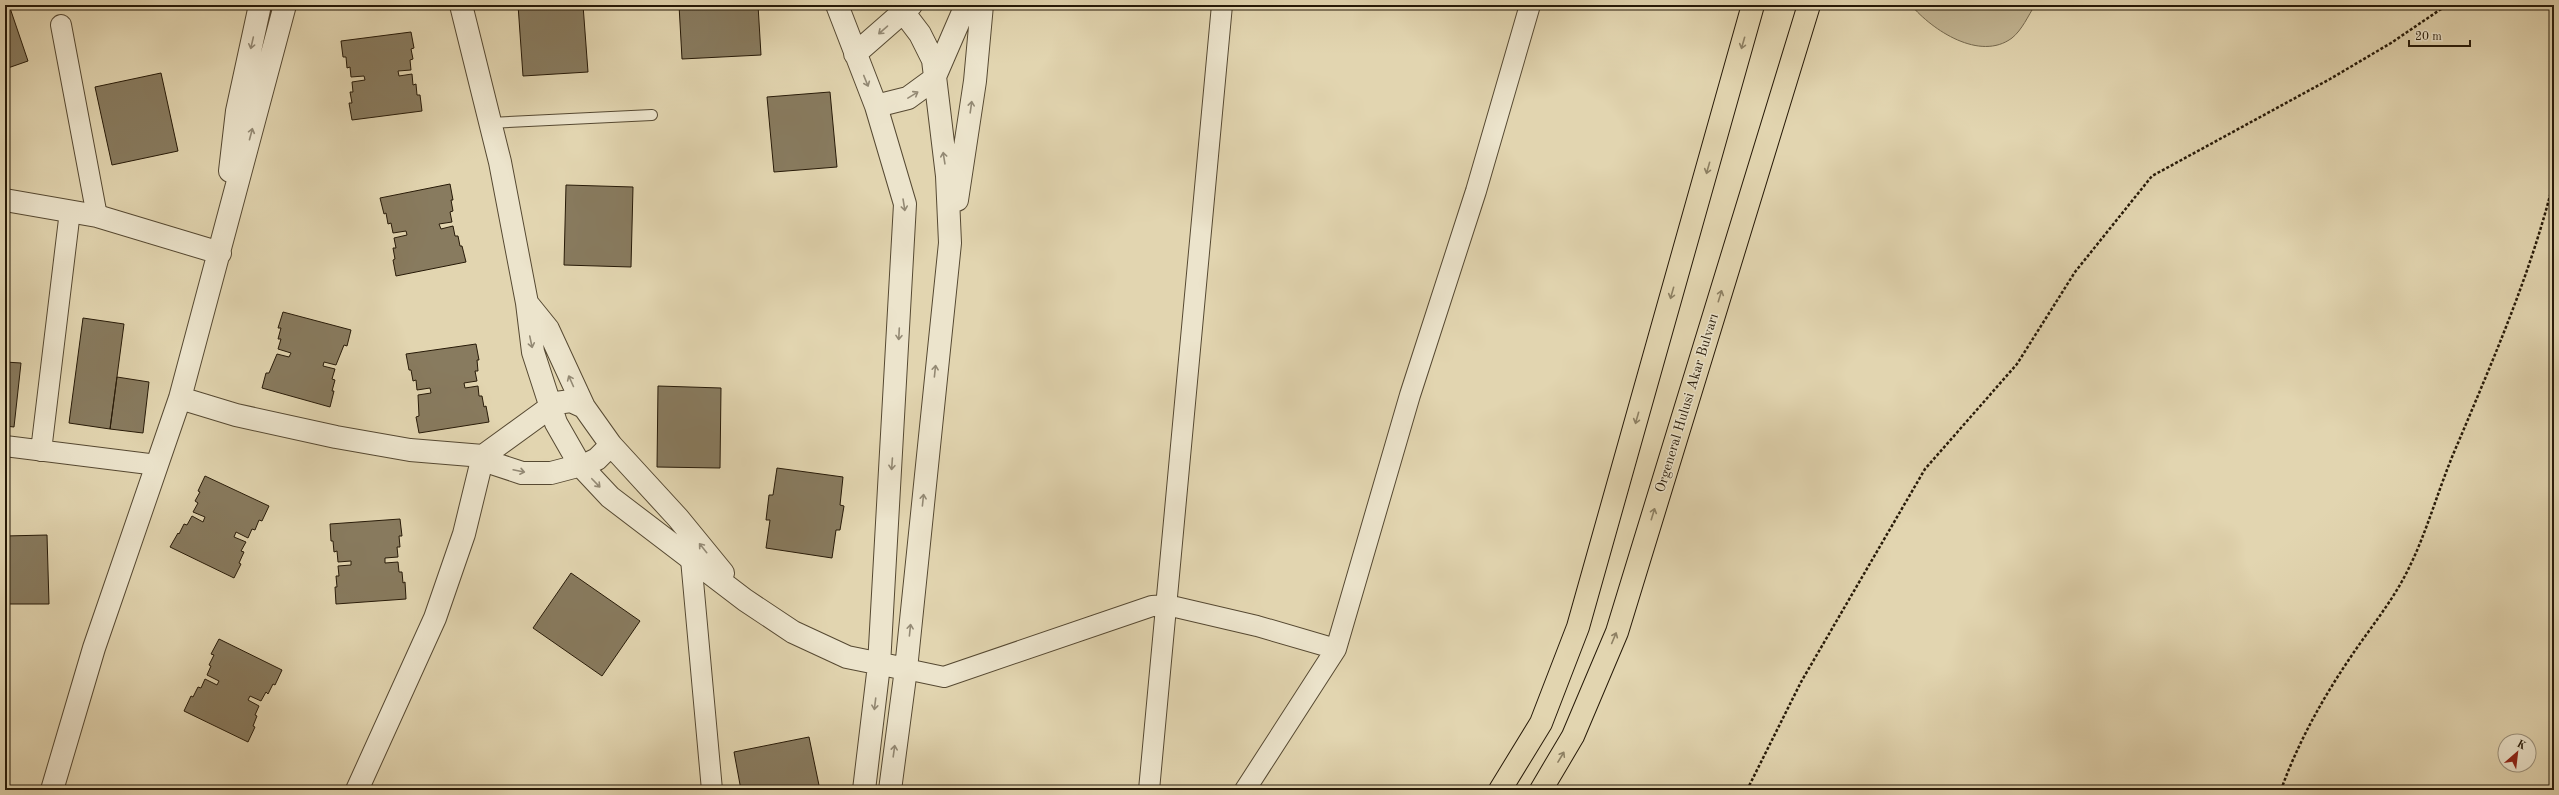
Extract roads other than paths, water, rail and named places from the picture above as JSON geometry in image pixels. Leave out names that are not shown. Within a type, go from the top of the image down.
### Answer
[{"type":"main road","points":[[1500,790],[1541,724],[1578,627],[1753,5]]},
{"type":"main road","name":"Orgeneral Hulusi Akar Bulvarı","points":[[1541,790],[1573,736],[1617,632],[1809,5]]},
{"type":"street","points":[[220,253],[237,111],[260,5]]},
{"type":"street","points":[[52,790],[94,648],[180,398],[220,253],[285,5]]},
{"type":"street","points":[[461,5],[490,123],[527,303],[529,336],[549,407],[561,434],[580,466],[610,498],[745,600],[793,632],[834,652],[879,665],[906,668],[944,677],[1152,606],[1167,605],[1257,626],[1336,649]]},
{"type":"street","points":[[837,5],[876,106],[905,204],[879,665],[864,790]]},
{"type":"street","points":[[876,106],[908,98],[934,79],[966,5]]},
{"type":"street","points":[[890,790],[906,668],[950,243],[975,81],[982,5]]},
{"type":"street","points":[[1149,790],[1222,5]]},
{"type":"street","points":[[1245,790],[1336,649],[1410,395],[1476,191],[1530,5]]},
{"type":"street","points":[[855,54],[904,8],[920,34],[933,60],[934,79],[947,176],[950,243]]},
{"type":"street","points":[[61,25],[97,216]]},
{"type":"street","points":[[5,200],[97,216],[220,253]]},
{"type":"street","points":[[41,451],[70,211]]},
{"type":"street","points":[[527,303],[548,329],[584,407],[611,445],[678,518],[745,600]]},
{"type":"street","points":[[180,398],[236,415],[343,439],[410,450],[483,456],[508,469],[536,474],[580,466],[597,459],[611,445]]},
{"type":"street","points":[[357,790],[435,618],[464,534],[483,456],[549,407],[563,401],[584,407]]},
{"type":"street","points":[[5,446],[157,466]]},
{"type":"street","points":[[691,559],[712,790]]},
{"type":"lane","points":[[490,123],[652,115]]}]
